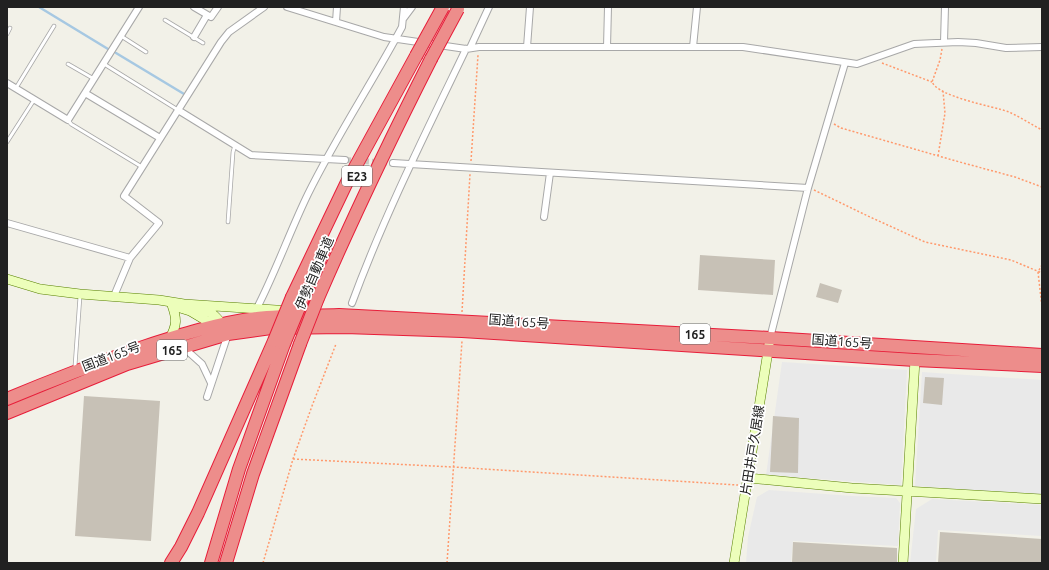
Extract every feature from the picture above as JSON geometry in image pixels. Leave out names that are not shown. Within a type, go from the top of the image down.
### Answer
[{"type":"highway","name":"伊勢自動車道","points":[[211,563],[279,342],[298,298],[371,145],[416,56],[443,7]]},
{"type":"highway","name":"伊勢自動車道","points":[[226,563],[253,474],[318,298],[387,145],[458,8]]},
{"type":"highway","name":"国道165号","points":[[7,399],[95,363],[170,338],[222,328],[258,318],[339,315],[770,338],[1042,355]]},
{"type":"highway","name":"国道165号","points":[[7,413],[127,364],[182,347],[222,328],[345,327],[462,331],[915,360],[1042,366]]},
{"type":"highway","points":[[171,563],[198,513],[279,342]]},
{"type":"highway","points":[[234,563],[253,474]]},
{"type":"street","points":[[7,83],[68,120],[139,7]]},
{"type":"street","points":[[194,7],[211,17],[218,7]]},
{"type":"street","points":[[114,296],[130,258],[159,223],[124,196],[221,42],[229,32],[264,7]]},
{"type":"street","points":[[287,7],[384,37],[468,48],[743,48],[857,64],[914,44],[944,42],[976,43],[1006,48],[1042,47]]},
{"type":"street","points":[[336,22],[337,7]]},
{"type":"street","points":[[257,308],[271,282],[291,230],[308,193],[402,27],[404,7]]},
{"type":"street","points":[[403,19],[412,7]]},
{"type":"street","points":[[352,303],[364,271],[412,163],[489,7]]},
{"type":"street","points":[[527,47],[530,7]]},
{"type":"street","points":[[607,47],[608,7]]},
{"type":"street","points":[[693,47],[697,7]]},
{"type":"street","points":[[944,42],[945,7]]},
{"type":"street","points":[[194,37],[206,15]]},
{"type":"street","points":[[770,338],[808,188],[845,63]]},
{"type":"street","points":[[85,94],[160,138]]},
{"type":"street","points":[[178,110],[251,154],[344,160]]},
{"type":"street","points":[[393,163],[808,188]]},
{"type":"street","points":[[544,217],[550,173]]},
{"type":"street","points":[[7,223],[130,258]]},
{"type":"street","points":[[7,279],[40,289],[80,294],[159,300],[208,310],[216,316],[222,328],[207,397]]},
{"type":"street","points":[[114,296],[172,305],[222,328]]},
{"type":"street","points":[[184,304],[339,315]]},
{"type":"street","points":[[170,338],[176,328],[172,305]]},
{"type":"street","name":"片田井戸久居線","points":[[734,563],[770,338]]},
{"type":"street","points":[[182,347],[202,364],[211,383]]},
{"type":"street","points":[[902,563],[915,360]]},
{"type":"street","points":[[747,482],[1042,499]]},
{"type":"lane","points":[[165,20],[203,43]]},
{"type":"lane","points":[[16,88],[54,26]]},
{"type":"lane","points":[[7,34],[10,28]]},
{"type":"lane","points":[[121,36],[146,52]]},
{"type":"lane","points":[[68,64],[94,79]]},
{"type":"lane","points":[[104,64],[178,110]]},
{"type":"lane","points":[[7,142],[34,100]]},
{"type":"lane","points":[[68,120],[71,124],[142,167]]},
{"type":"lane","points":[[228,222],[233,152],[235,145]]},
{"type":"lane","points":[[75,366],[80,294]]},
{"type":"path","points":[[932,82],[940,60],[944,42]]},
{"type":"path","points":[[462,314],[479,47]]},
{"type":"path","points":[[871,59],[932,82],[934,86],[942,91],[1010,113],[1042,130]]},
{"type":"path","points":[[938,156],[945,113],[942,91]]},
{"type":"path","points":[[828,121],[841,128],[1015,177],[1042,188]]},
{"type":"path","points":[[808,188],[919,240],[1011,260],[1042,273]]},
{"type":"path","points":[[1042,265],[1038,272],[1042,307]]},
{"type":"path","points":[[447,563],[462,331]]},
{"type":"path","points":[[263,563],[293,459],[336,344]]},
{"type":"path","points":[[293,459],[747,482]]},
{"type":"shaded area","points":[[782,362],[907,370],[901,485],[766,475]]},
{"type":"shaded area","points":[[922,372],[1042,380],[1042,495],[915,486]]},
{"type":"shaded area","points":[[769,490],[896,498],[900,503],[898,546],[793,541],[791,563],[746,563],[748,537],[757,497]]},
{"type":"shaded area","points":[[932,499],[1042,505],[1042,536],[938,530],[936,563],[910,563],[916,509]]},
{"type":"building","points":[[700,255],[775,260],[773,295],[698,290]]},
{"type":"building","points":[[820,283],[842,290],[838,303],[816,297]]},
{"type":"building","points":[[925,377],[944,378],[942,405],[923,403]]},
{"type":"building","points":[[84,396],[160,401],[151,541],[75,536]]},
{"type":"building","points":[[773,416],[799,418],[798,473],[770,472]]},
{"type":"building","points":[[940,532],[1042,539],[1042,563],[938,563]]},
{"type":"building","points":[[793,542],[897,548],[897,563],[792,563]]},
{"type":"waterway","points":[[39,7],[108,49]]},
{"type":"waterway","points":[[116,53],[184,94]]},
{"type":"tunnel","points":[[345,160],[393,163]]}]
